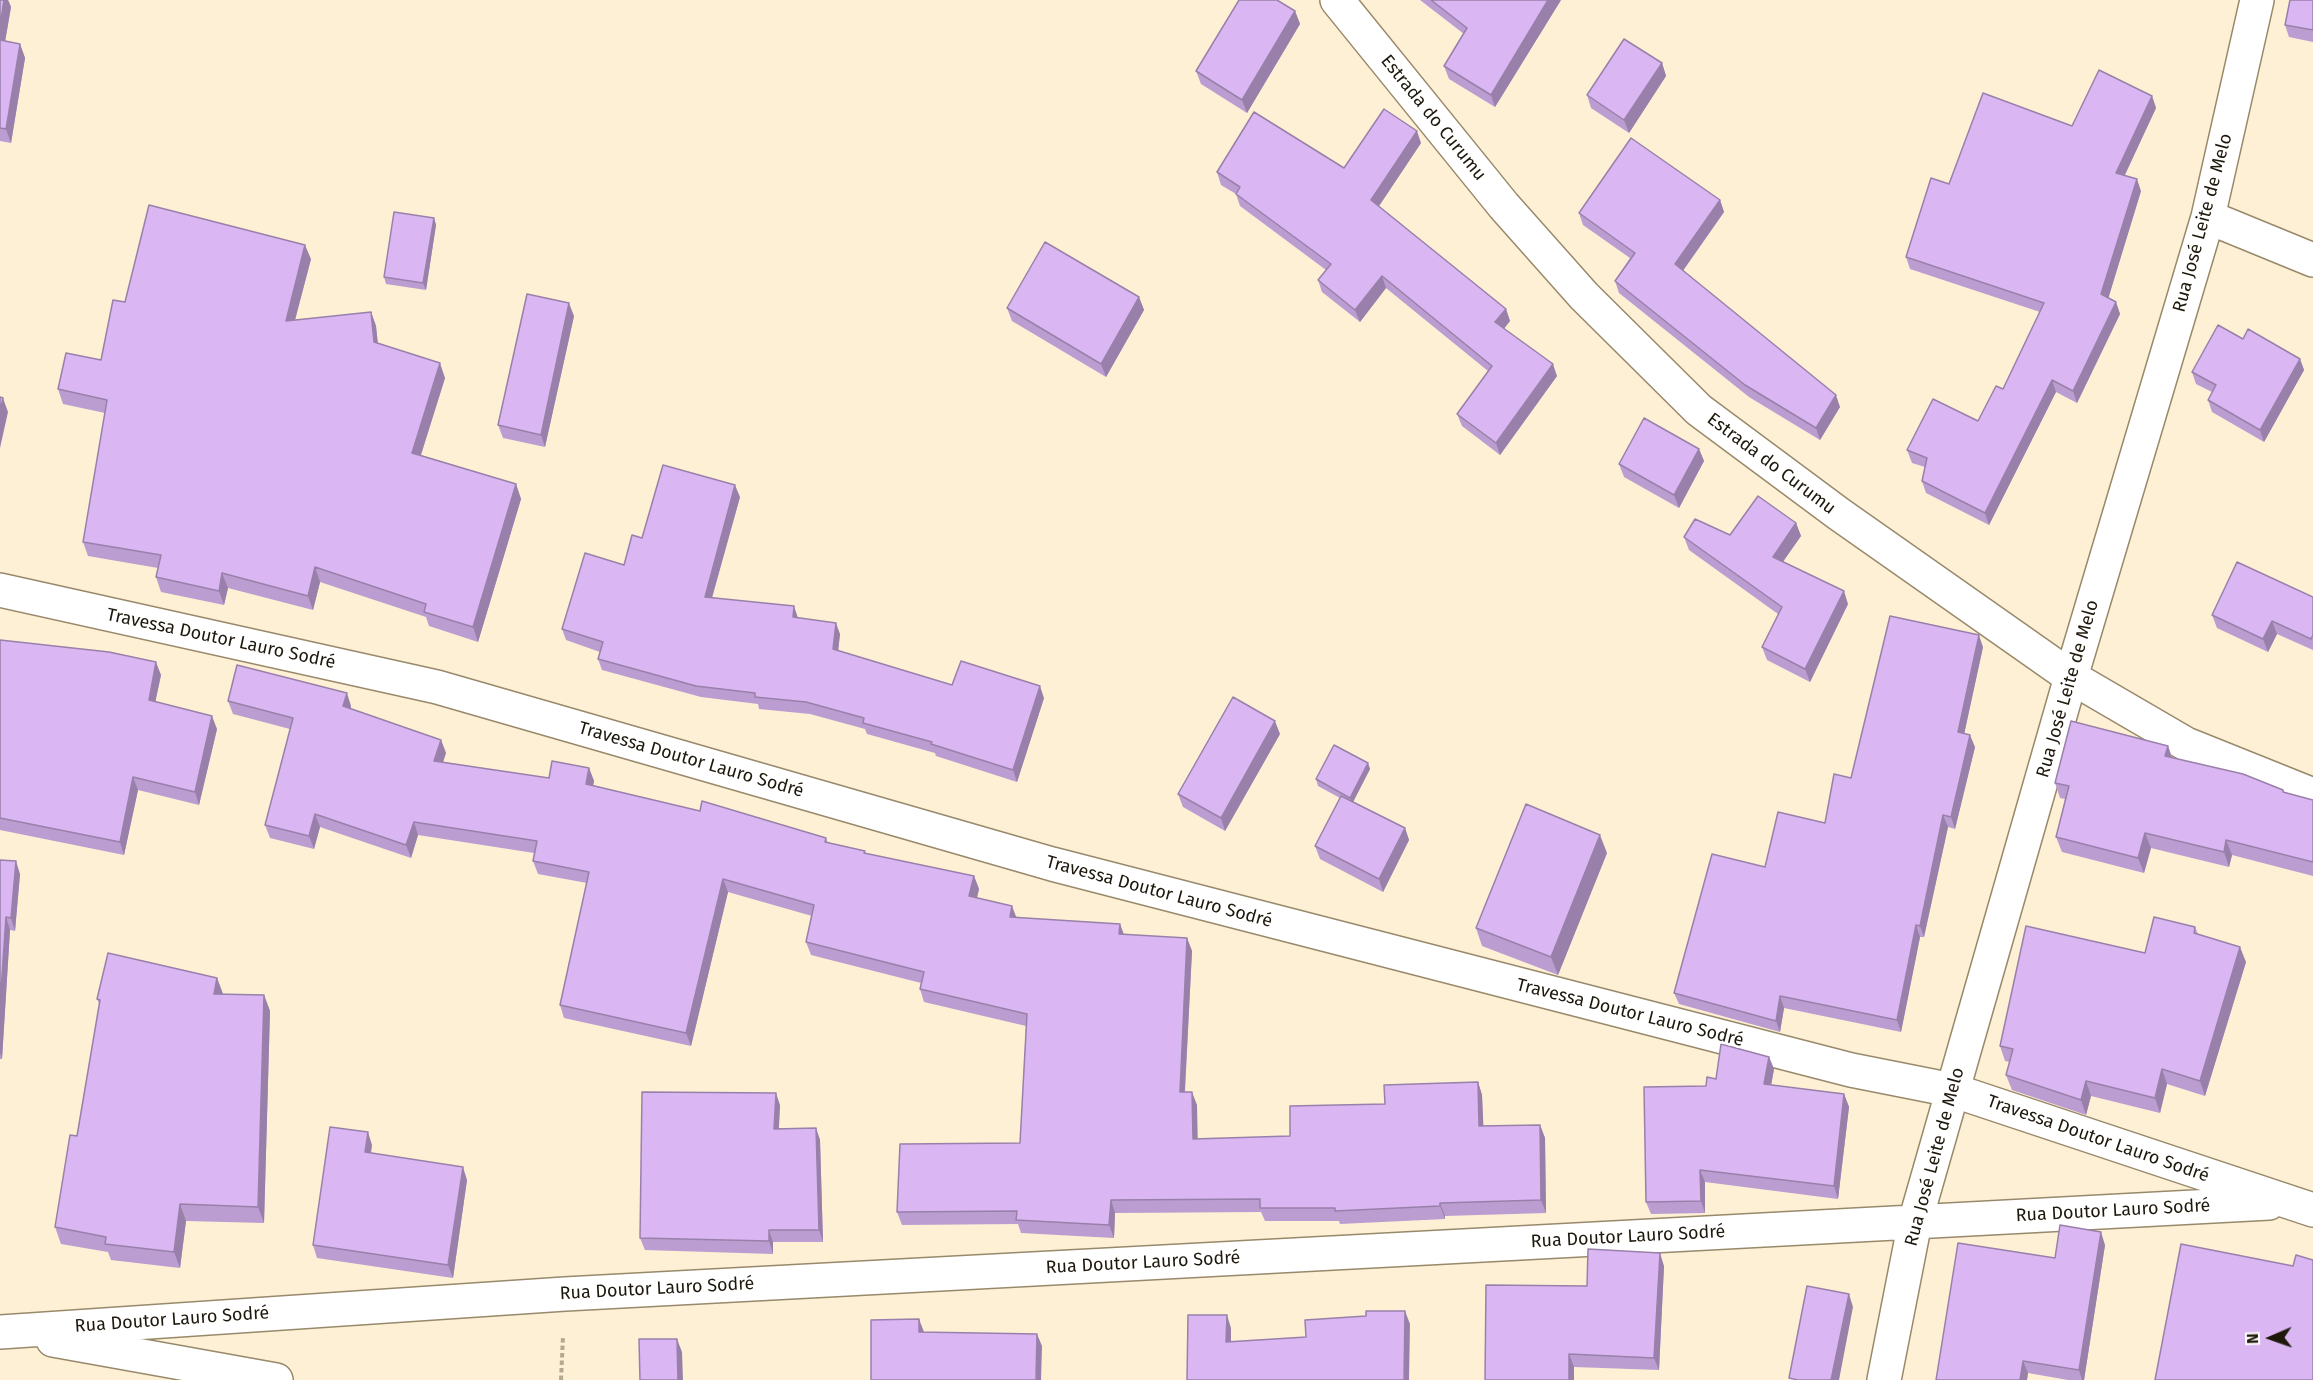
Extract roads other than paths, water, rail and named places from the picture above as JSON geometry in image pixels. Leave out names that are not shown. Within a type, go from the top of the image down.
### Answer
[{"type":"street","name":"Estrada do Curumu","points":[[1337,0],[1504,206],[1584,296],[1699,410],[1839,514],[2071,677],[2186,744],[2313,795]]},
{"type":"street","name":"Rua José Leite de Melo","points":[[1884,1380],[1915,1222],[2071,677],[2208,217],[2257,0]]},
{"type":"street","points":[[2208,217],[2313,260]]},
{"type":"street","name":"Travessa Doutor Lauro Sodré","points":[[0,590],[437,687],[1053,864],[1851,1070],[1952,1090],[2299,1206]]},
{"type":"street","name":"Rua Doutor Lauro Sodré","points":[[2,1332],[565,1294],[1915,1222],[2299,1206]]},
{"type":"street","points":[[2,1332],[276,1380]]}]
